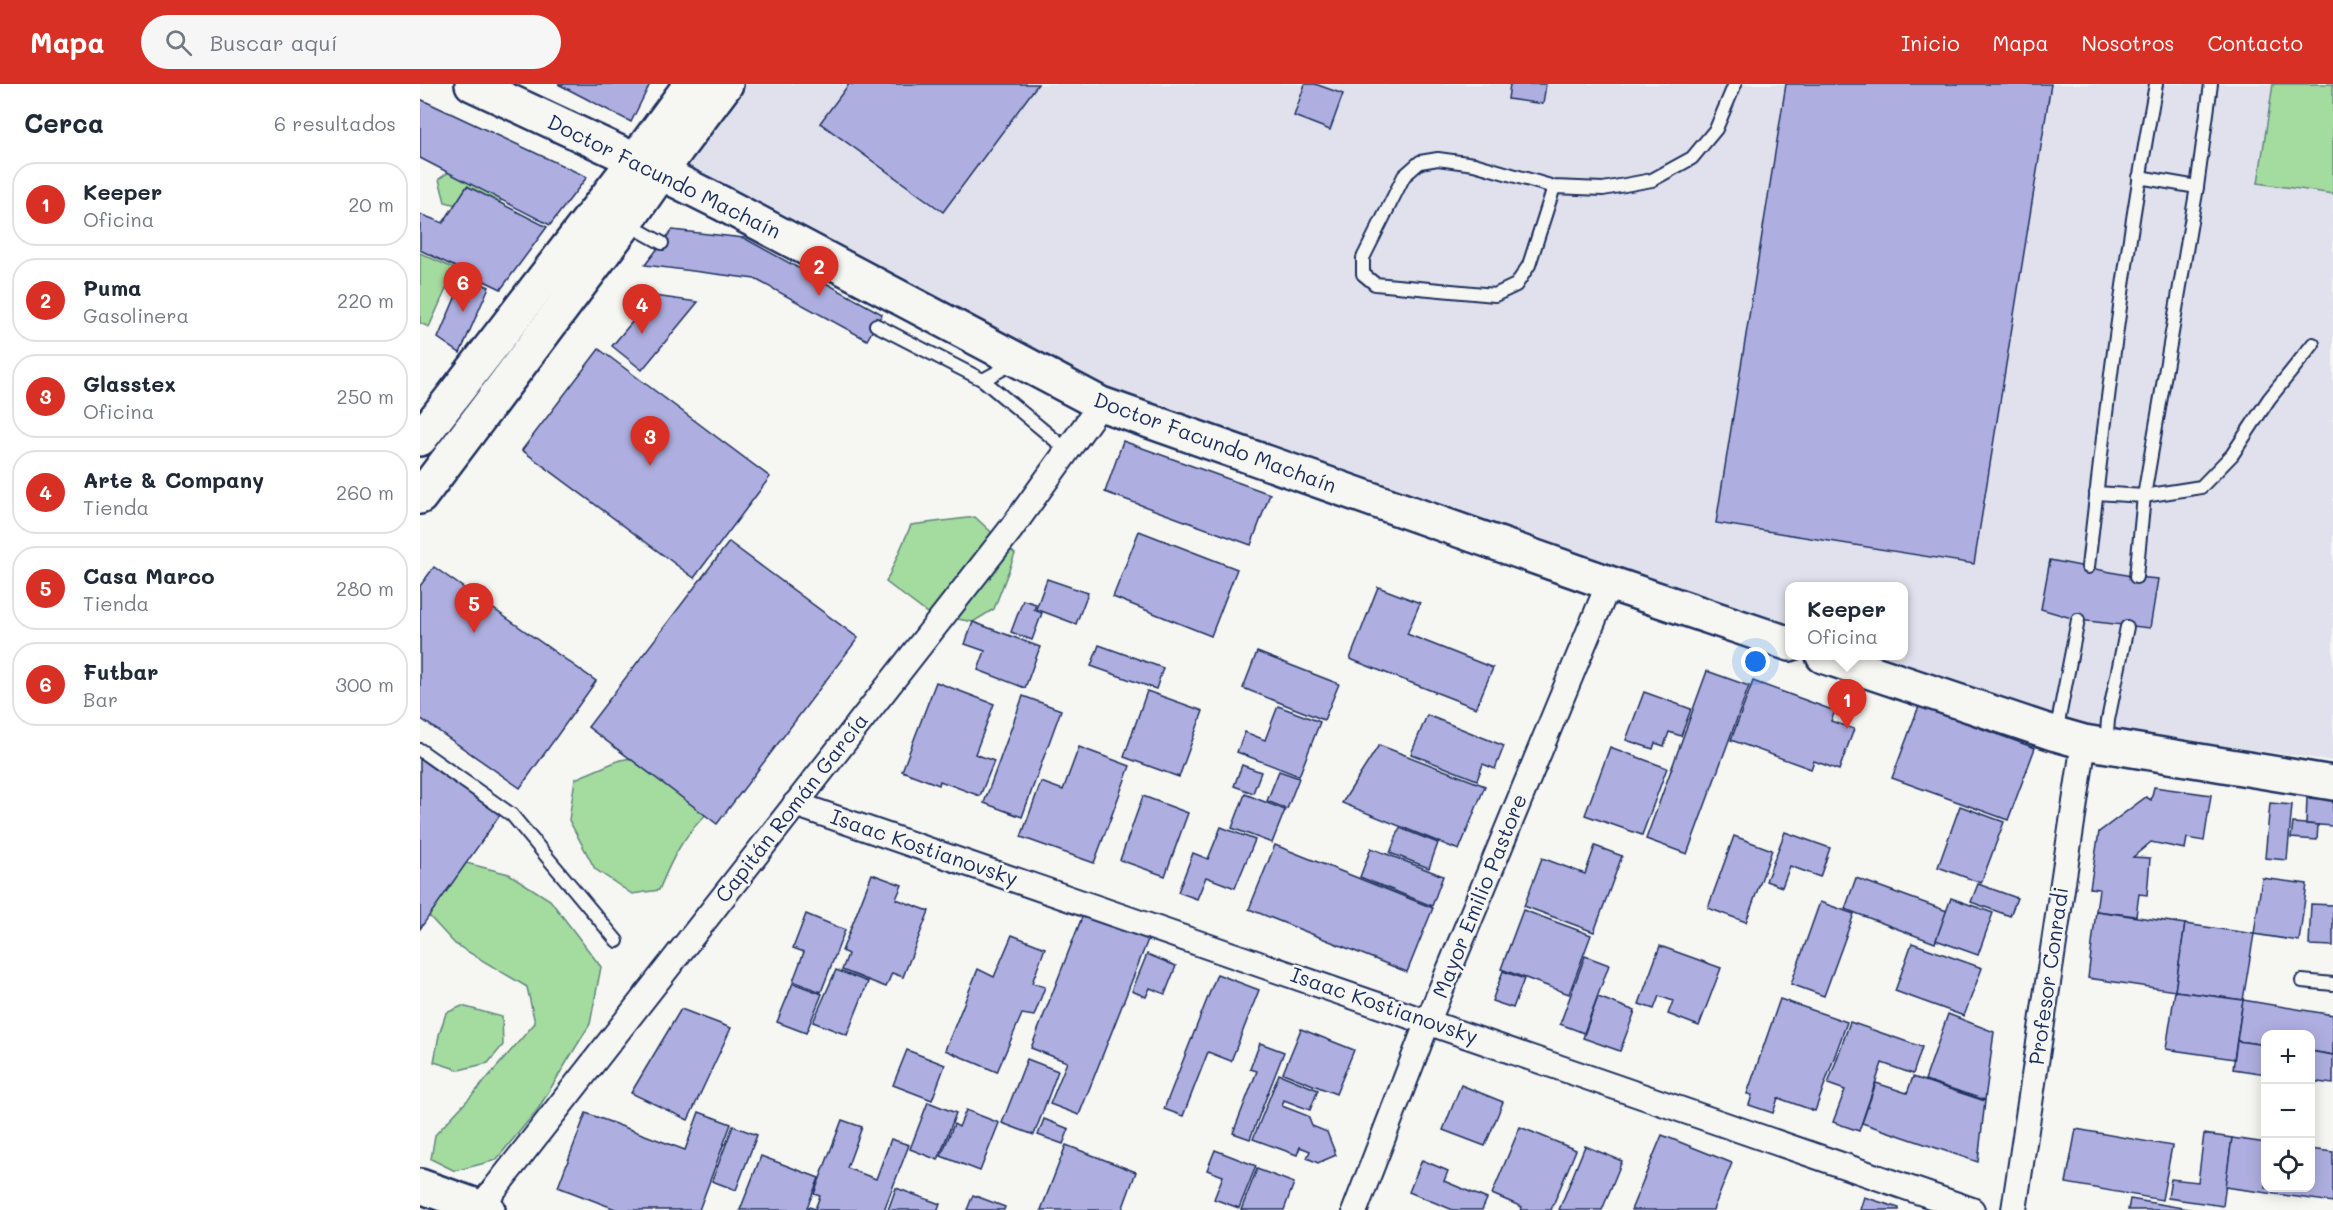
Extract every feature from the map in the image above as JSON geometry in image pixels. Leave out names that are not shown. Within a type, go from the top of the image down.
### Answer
[{"type":"main road","name":"Doctor Facundo Machaín","points":[[472,84],[647,167],[787,244],[1019,360],[1101,404],[1609,583],[1785,642]]},
{"type":"main road","points":[[420,497],[627,223],[647,167],[691,84]]},
{"type":"main road","points":[[420,439],[647,167],[726,84]]},
{"type":"main road","points":[[1835,660],[2082,741],[2333,783]]},
{"type":"main road","points":[[420,1186],[482,1209]]},
{"type":"street","name":"Capitán Román García","points":[[482,1209],[1011,529],[1101,404]]},
{"type":"street","name":"Mayor Emilio Pastore","points":[[1355,1210],[1428,1021],[1609,583]]},
{"type":"street","name":"Profesor Conradi","points":[[2014,1210],[2082,741]]},
{"type":"street","name":"Isaac Kostianovsky","points":[[795,804],[1972,1210]]},
{"type":"lane","points":[[1554,187],[1529,265],[1516,285],[1495,295],[1375,284],[1363,274],[1363,258],[1404,176],[1420,162],[1438,159],[1474,164],[1554,187],[1603,189],[1652,180],[1692,158],[1716,129],[1736,84]]},
{"type":"lane","points":[[2088,567],[2139,177],[2156,84]]},
{"type":"lane","points":[[2136,577],[2144,496],[2197,187],[2211,84]]},
{"type":"lane","points":[[2139,177],[2197,187]]},
{"type":"lane","points":[[627,223],[662,243]]},
{"type":"lane","points":[[876,325],[983,380],[1067,450]]},
{"type":"lane","points":[[2096,493],[2144,496],[2201,487],[2232,455],[2269,399],[2313,344]]},
{"type":"lane","points":[[983,380],[1019,360]]},
{"type":"lane","points":[[2078,620],[2082,741]]},
{"type":"lane","points":[[2082,741],[2108,720],[2127,627]]},
{"type":"lane","points":[[420,750],[512,815],[617,941]]},
{"type":"lane","points":[[2302,981],[2333,984]]},
{"type":"shaded area","points":[[741,84],[2333,84],[2333,761],[2090,727],[2023,712],[1875,660],[1908,660],[1908,582],[1785,582],[1785,627],[1117,392],[684,169],[682,162]]},
{"type":"green space","points":[[2273,84],[2333,84],[2333,194],[2258,183]]},
{"type":"green space","points":[[469,158],[506,185],[501,201],[471,209],[445,202],[439,179]]},
{"type":"green space","points":[[420,253],[455,269],[429,327],[420,323]]},
{"type":"green space","points":[[975,517],[1015,554],[994,609],[973,622],[927,613],[886,582],[911,525]]},
{"type":"green space","points":[[668,752],[715,806],[681,844],[659,890],[632,894],[595,869],[569,820],[575,779],[620,760]]},
{"type":"green space","points":[[466,863],[509,874],[550,900],[601,967],[590,1024],[538,1109],[496,1160],[455,1171],[431,1159],[435,1135],[535,1023],[527,987],[455,944],[429,916]]},
{"type":"green space","points":[[462,1006],[502,1017],[503,1045],[488,1063],[459,1070],[434,1062],[446,1013]]},
{"type":"building","points":[[558,84],[650,84],[631,122]]},
{"type":"building","points":[[849,84],[1038,84],[943,212],[820,123]]},
{"type":"building","points":[[1305,84],[1315,84],[1343,94],[1330,130],[1294,116]]},
{"type":"building","points":[[1510,84],[1546,84],[1543,104],[1508,99]]},
{"type":"building","points":[[1786,84],[2051,84],[1974,564],[1716,523]]},
{"type":"building","points":[[420,99],[587,177],[550,225],[420,158]]},
{"type":"building","points":[[467,186],[547,227],[501,289],[420,250],[420,214],[443,223]]},
{"type":"building","points":[[672,230],[744,238],[882,314],[867,340],[755,279],[645,265]]},
{"type":"building","points":[[464,277],[489,287],[460,353],[438,338]]},
{"type":"building","points":[[654,296],[698,302],[642,370],[612,346]]},
{"type":"building","points":[[599,349],[770,477],[694,578],[522,450]]},
{"type":"building","points":[[1123,441],[1270,494],[1251,545],[1105,492]]},
{"type":"building","points":[[1139,531],[1237,569],[1211,636],[1113,597]]},
{"type":"building","points":[[729,542],[858,638],[717,824],[588,727]]},
{"type":"building","points":[[2050,560],[2136,577],[2158,579],[2150,628],[2078,620],[2041,609]]},
{"type":"building","points":[[434,567],[596,681],[520,788],[420,718],[420,586]]},
{"type":"building","points":[[1047,579],[1088,593],[1076,624],[1036,609]]},
{"type":"building","points":[[1378,587],[1420,603],[1407,634],[1493,668],[1476,708],[1350,659]]},
{"type":"building","points":[[1023,600],[1036,604],[1034,610],[1042,613],[1032,640],[1011,632]]},
{"type":"building","points":[[973,622],[1040,647],[1025,688],[978,670],[985,651],[965,644]]},
{"type":"building","points":[[1099,645],[1163,668],[1156,689],[1091,666]]},
{"type":"building","points":[[1257,652],[1339,684],[1324,720],[1243,688]]},
{"type":"building","points":[[1707,671],[1749,686],[1687,854],[1646,839]]},
{"type":"building","points":[[1753,681],[1835,711],[1831,721],[1854,729],[1839,770],[1814,761],[1811,769],[1731,740]]},
{"type":"building","points":[[936,682],[994,704],[975,754],[994,761],[980,796],[940,781],[939,785],[902,771]]},
{"type":"building","points":[[1147,691],[1203,711],[1179,777],[1124,757]]},
{"type":"building","points":[[1644,692],[1691,709],[1681,736],[1669,732],[1664,746],[1655,743],[1653,749],[1626,740]]},
{"type":"building","points":[[1023,696],[1061,710],[1022,817],[984,803]]},
{"type":"building","points":[[1278,706],[1320,722],[1299,776],[1237,752],[1245,732],[1265,740]]},
{"type":"building","points":[[1919,706],[2035,748],[2008,820],[1892,778]]},
{"type":"building","points":[[1427,715],[1504,746],[1495,769],[1483,764],[1477,780],[1411,754]]},
{"type":"building","points":[[1379,745],[1485,786],[1459,850],[1342,803]]},
{"type":"building","points":[[1079,747],[1130,766],[1094,863],[1021,837],[1041,782],[1063,790]]},
{"type":"building","points":[[1610,747],[1667,768],[1642,835],[1585,815]]},
{"type":"building","points":[[420,759],[500,815],[420,929]]},
{"type":"building","points":[[1242,765],[1261,772],[1253,793],[1234,786]]},
{"type":"building","points":[[1279,771],[1299,778],[1287,809],[1267,801]]},
{"type":"building","points":[[2154,787],[2211,795],[2204,841],[2187,838],[2185,849],[2151,842],[2133,857],[2150,858],[2147,895],[2139,894],[2136,916],[2096,911],[2099,889],[2090,888],[2099,832],[2146,797],[2151,800]]},
{"type":"building","points":[[1245,794],[1285,810],[1272,843],[1232,828]]},
{"type":"building","points":[[1143,796],[1188,813],[1165,876],[1120,860]]},
{"type":"building","points":[[2307,798],[2333,800],[2333,826],[2306,824]]},
{"type":"building","points":[[2270,803],[2292,805],[2287,860],[2265,858]]},
{"type":"building","points":[[1960,806],[2004,822],[1981,883],[1938,867]]},
{"type":"building","points":[[2293,823],[2318,825],[2317,840],[2291,838]]},
{"type":"building","points":[[1221,827],[1255,840],[1235,888],[1206,877],[1197,899],[1178,892],[1193,853],[1208,859]]},
{"type":"building","points":[[1400,828],[1438,843],[1429,868],[1390,853]]},
{"type":"building","points":[[1785,832],[1830,848],[1820,877],[1790,866],[1782,887],[1766,881]]},
{"type":"building","points":[[1734,836],[1772,850],[1746,922],[1708,908]]},
{"type":"building","points":[[1275,845],[1433,908],[1407,972],[1249,909]]},
{"type":"building","points":[[1595,846],[1622,856],[1594,932],[1524,906],[1542,858],[1585,874]]},
{"type":"building","points":[[1371,848],[1443,876],[1432,906],[1360,877]]},
{"type":"building","points":[[872,874],[902,885],[896,899],[929,911],[903,977],[892,973],[886,987],[842,970],[848,954],[842,951]]},
{"type":"building","points":[[1856,878],[1947,911],[1935,943],[1845,909]]},
{"type":"building","points":[[2262,878],[2307,884],[2299,941],[2254,934]]},
{"type":"building","points":[[1978,884],[2017,898],[2010,916],[1971,902]]},
{"type":"building","points":[[1951,898],[1993,913],[1978,955],[1936,940]]},
{"type":"building","points":[[1820,902],[1854,914],[1824,996],[1791,984]]},
{"type":"building","points":[[2311,904],[2333,905],[2333,946],[2309,945]]},
{"type":"building","points":[[1523,910],[1591,935],[1569,994],[1501,969]]},
{"type":"building","points":[[2096,911],[2185,924],[2175,991],[2088,978]]},
{"type":"building","points":[[1084,912],[1149,937],[1079,1115],[1050,1104],[1067,1062],[1031,1048]]},
{"type":"building","points":[[806,914],[845,930],[821,992],[793,981],[804,952],[793,948]]},
{"type":"building","points":[[2185,924],[2254,934],[2243,1000],[2175,991]]},
{"type":"building","points":[[1012,935],[1045,948],[1032,983],[1045,987],[1034,1016],[1022,1014],[997,1072],[945,1050],[978,969],[994,977]]},
{"type":"building","points":[[1912,943],[1982,968],[1964,1016],[1895,991]]},
{"type":"building","points":[[1660,946],[1721,968],[1699,1026],[1668,1014],[1673,1001],[1659,996],[1654,1009],[1639,1004]]},
{"type":"building","points":[[1147,954],[1176,966],[1165,994],[1150,988],[1146,997],[1132,991]]},
{"type":"building","points":[[1585,956],[1609,965],[1584,1033],[1560,1024]]},
{"type":"building","points":[[836,970],[868,982],[847,1035],[813,1022]]},
{"type":"building","points":[[1503,971],[1524,979],[1513,1008],[1492,1001]]},
{"type":"building","points":[[1217,974],[1259,990],[1231,1061],[1208,1052],[1183,1116],[1164,1109]]},
{"type":"building","points":[[793,983],[822,994],[806,1033],[777,1022]]},
{"type":"building","points":[[2175,991],[2243,1000],[2234,1059],[2166,1049]]},
{"type":"building","points":[[1598,997],[1635,1011],[1620,1051],[1583,1038]]},
{"type":"building","points":[[1780,999],[1847,1022],[1815,1111],[1778,1098],[1773,1113],[1749,1105],[1752,1095],[1747,1094]]},
{"type":"building","points":[[2243,1000],[2333,1015],[2333,1055],[2315,1052],[2315,1030],[2261,1030],[2261,1044],[2237,1041]]},
{"type":"building","points":[[681,1009],[731,1028],[688,1120],[631,1093]]},
{"type":"building","points":[[1948,1014],[1994,1032],[1985,1100],[1925,1080]]},
{"type":"building","points":[[1850,1022],[1922,1047],[1913,1074],[1882,1063],[1859,1131],[1833,1122],[1845,1090],[1828,1084]]},
{"type":"building","points":[[1301,1029],[1354,1050],[1336,1094],[1283,1073]]},
{"type":"building","points":[[2237,1041],[2261,1044],[2261,1073],[2233,1069]]},
{"type":"building","points":[[1260,1043],[1284,1052],[1250,1139],[1233,1133],[1257,1071],[1250,1069]]},
{"type":"building","points":[[907,1050],[945,1065],[932,1100],[893,1085]]},
{"type":"building","points":[[2315,1052],[2333,1055],[2333,1084],[2315,1082]]},
{"type":"building","points":[[1027,1059],[1058,1071],[1034,1135],[1002,1123]]},
{"type":"building","points":[[1279,1074],[1318,1090],[1310,1110],[1284,1100],[1282,1106],[1308,1116],[1312,1126],[1327,1132],[1336,1155],[1318,1163],[1307,1158],[1310,1151],[1300,1147],[1297,1155],[1253,1139]]},
{"type":"building","points":[[1913,1077],[1985,1101],[1978,1162],[1862,1123],[1876,1083],[1907,1093]]},
{"type":"building","points":[[1461,1085],[1503,1102],[1485,1146],[1443,1130]]},
{"type":"building","points":[[928,1102],[956,1113],[938,1160],[910,1149]]},
{"type":"building","points":[[966,1110],[999,1123],[980,1171],[941,1156],[954,1124],[959,1127]]},
{"type":"building","points":[[699,1112],[731,1124],[699,1210],[618,1210],[558,1187],[586,1113],[685,1150]]},
{"type":"building","points":[[1044,1119],[1069,1129],[1063,1144],[1038,1135]]},
{"type":"building","points":[[842,1120],[862,1127],[847,1168],[876,1179],[891,1139],[909,1145],[884,1210],[808,1210],[809,1207],[815,1209],[820,1196],[814,1194]]},
{"type":"building","points":[[733,1126],[757,1135],[736,1190],[712,1181]]},
{"type":"building","points":[[1520,1127],[1576,1150],[1551,1210],[1521,1210],[1522,1207],[1492,1194]]},
{"type":"building","points":[[2076,1129],[2172,1146],[2162,1200],[2066,1183]]},
{"type":"building","points":[[2204,1134],[2232,1138],[2223,1206],[2168,1198],[2171,1179],[2198,1182]]},
{"type":"building","points":[[1662,1135],[1732,1163],[1713,1210],[1631,1210]]},
{"type":"building","points":[[2232,1138],[2261,1142],[2261,1192],[2225,1187]]},
{"type":"building","points":[[1066,1145],[1136,1172],[1122,1210],[1041,1210]]},
{"type":"building","points":[[1585,1146],[1622,1161],[1602,1210],[1559,1210]]},
{"type":"building","points":[[1215,1150],[1256,1166],[1239,1208],[1214,1199],[1223,1176],[1207,1170]]},
{"type":"building","points":[[2315,1150],[2333,1152],[2333,1202],[2261,1192],[2315,1192]]},
{"type":"building","points":[[761,1156],[819,1178],[806,1210],[740,1210]]},
{"type":"building","points":[[1422,1160],[1448,1171],[1444,1181],[1487,1199],[1482,1210],[1453,1210],[1409,1192]]},
{"type":"building","points":[[1257,1169],[1294,1183],[1284,1210],[1241,1210]]},
{"type":"building","points":[[896,1188],[940,1204],[938,1210],[888,1210]]},
{"type":"building","points":[[973,1195],[1005,1207],[1004,1210],[967,1210]]},
{"type":"building","points":[[1864,1197],[1899,1208],[1899,1210],[1860,1210]]},
{"type":"building","points":[[2130,1199],[2194,1210],[2128,1210]]},
{"type":"place","name":"Puma","points":[[819,296]]},
{"type":"place","name":"Futbar","points":[[463,312]]},
{"type":"place","name":"Arte & Company","points":[[642,334]]},
{"type":"place","name":"Glasstex","points":[[650,466]]},
{"type":"place","name":"Casa Marco","points":[[474,633]]},
{"type":"place","name":"Keeper","points":[[1847,729]]}]
